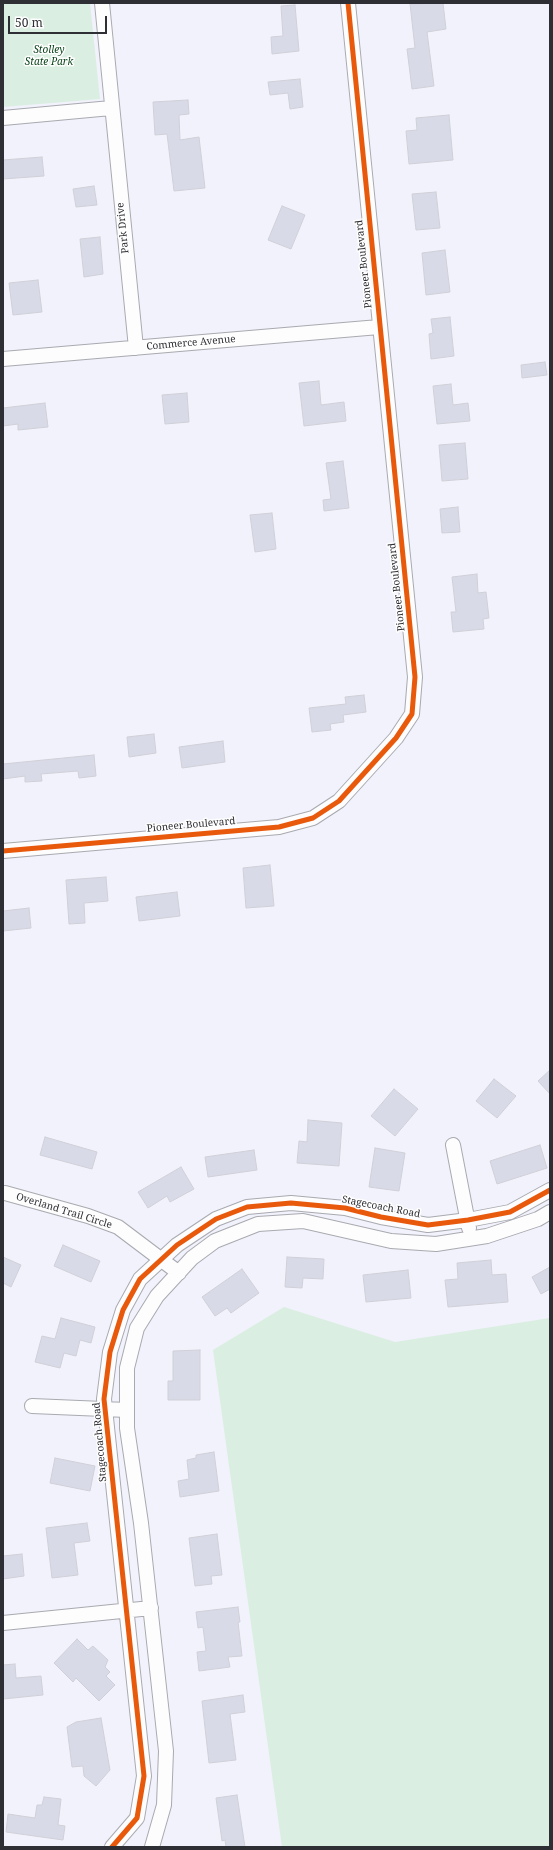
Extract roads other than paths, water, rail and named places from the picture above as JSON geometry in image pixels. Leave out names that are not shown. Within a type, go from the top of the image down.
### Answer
[{"type":"street","name":"Park Drive","points":[[102,3],[111,108],[136,348]]},
{"type":"street","name":"Pioneer Boulevard","points":[[3,851],[279,827],[312,818],[339,801],[396,738],[412,714],[415,677],[379,327],[348,3]]},
{"type":"street","points":[[3,118],[111,108]]},
{"type":"street","name":"Commerce Avenue","points":[[3,359],[379,327]]},
{"type":"street","points":[[452,1145],[471,1238]]},
{"type":"street","name":"Stagecoach Road","points":[[112,1847],[138,1818],[144,1776],[104,1399],[110,1352],[123,1310],[140,1279],[177,1245],[216,1219],[247,1207],[291,1203],[345,1208],[381,1217],[428,1225],[468,1220],[510,1212],[550,1190]]},
{"type":"street","name":"Overland Trail Circle","points":[[5,1193],[88,1216],[118,1227],[178,1273]]},
{"type":"street","points":[[152,1847],[164,1805],[166,1751],[151,1608],[127,1428],[127,1368],[137,1328],[157,1296],[192,1258],[215,1241],[258,1224],[303,1221],[391,1241],[436,1244],[487,1236],[538,1219],[550,1212]]},
{"type":"street","points":[[32,1406],[105,1411],[127,1410]]},
{"type":"street","points":[[3,1623],[151,1608]]},
{"type":"park label","name":"Stolley State Park","points":[[49,56]]}]
